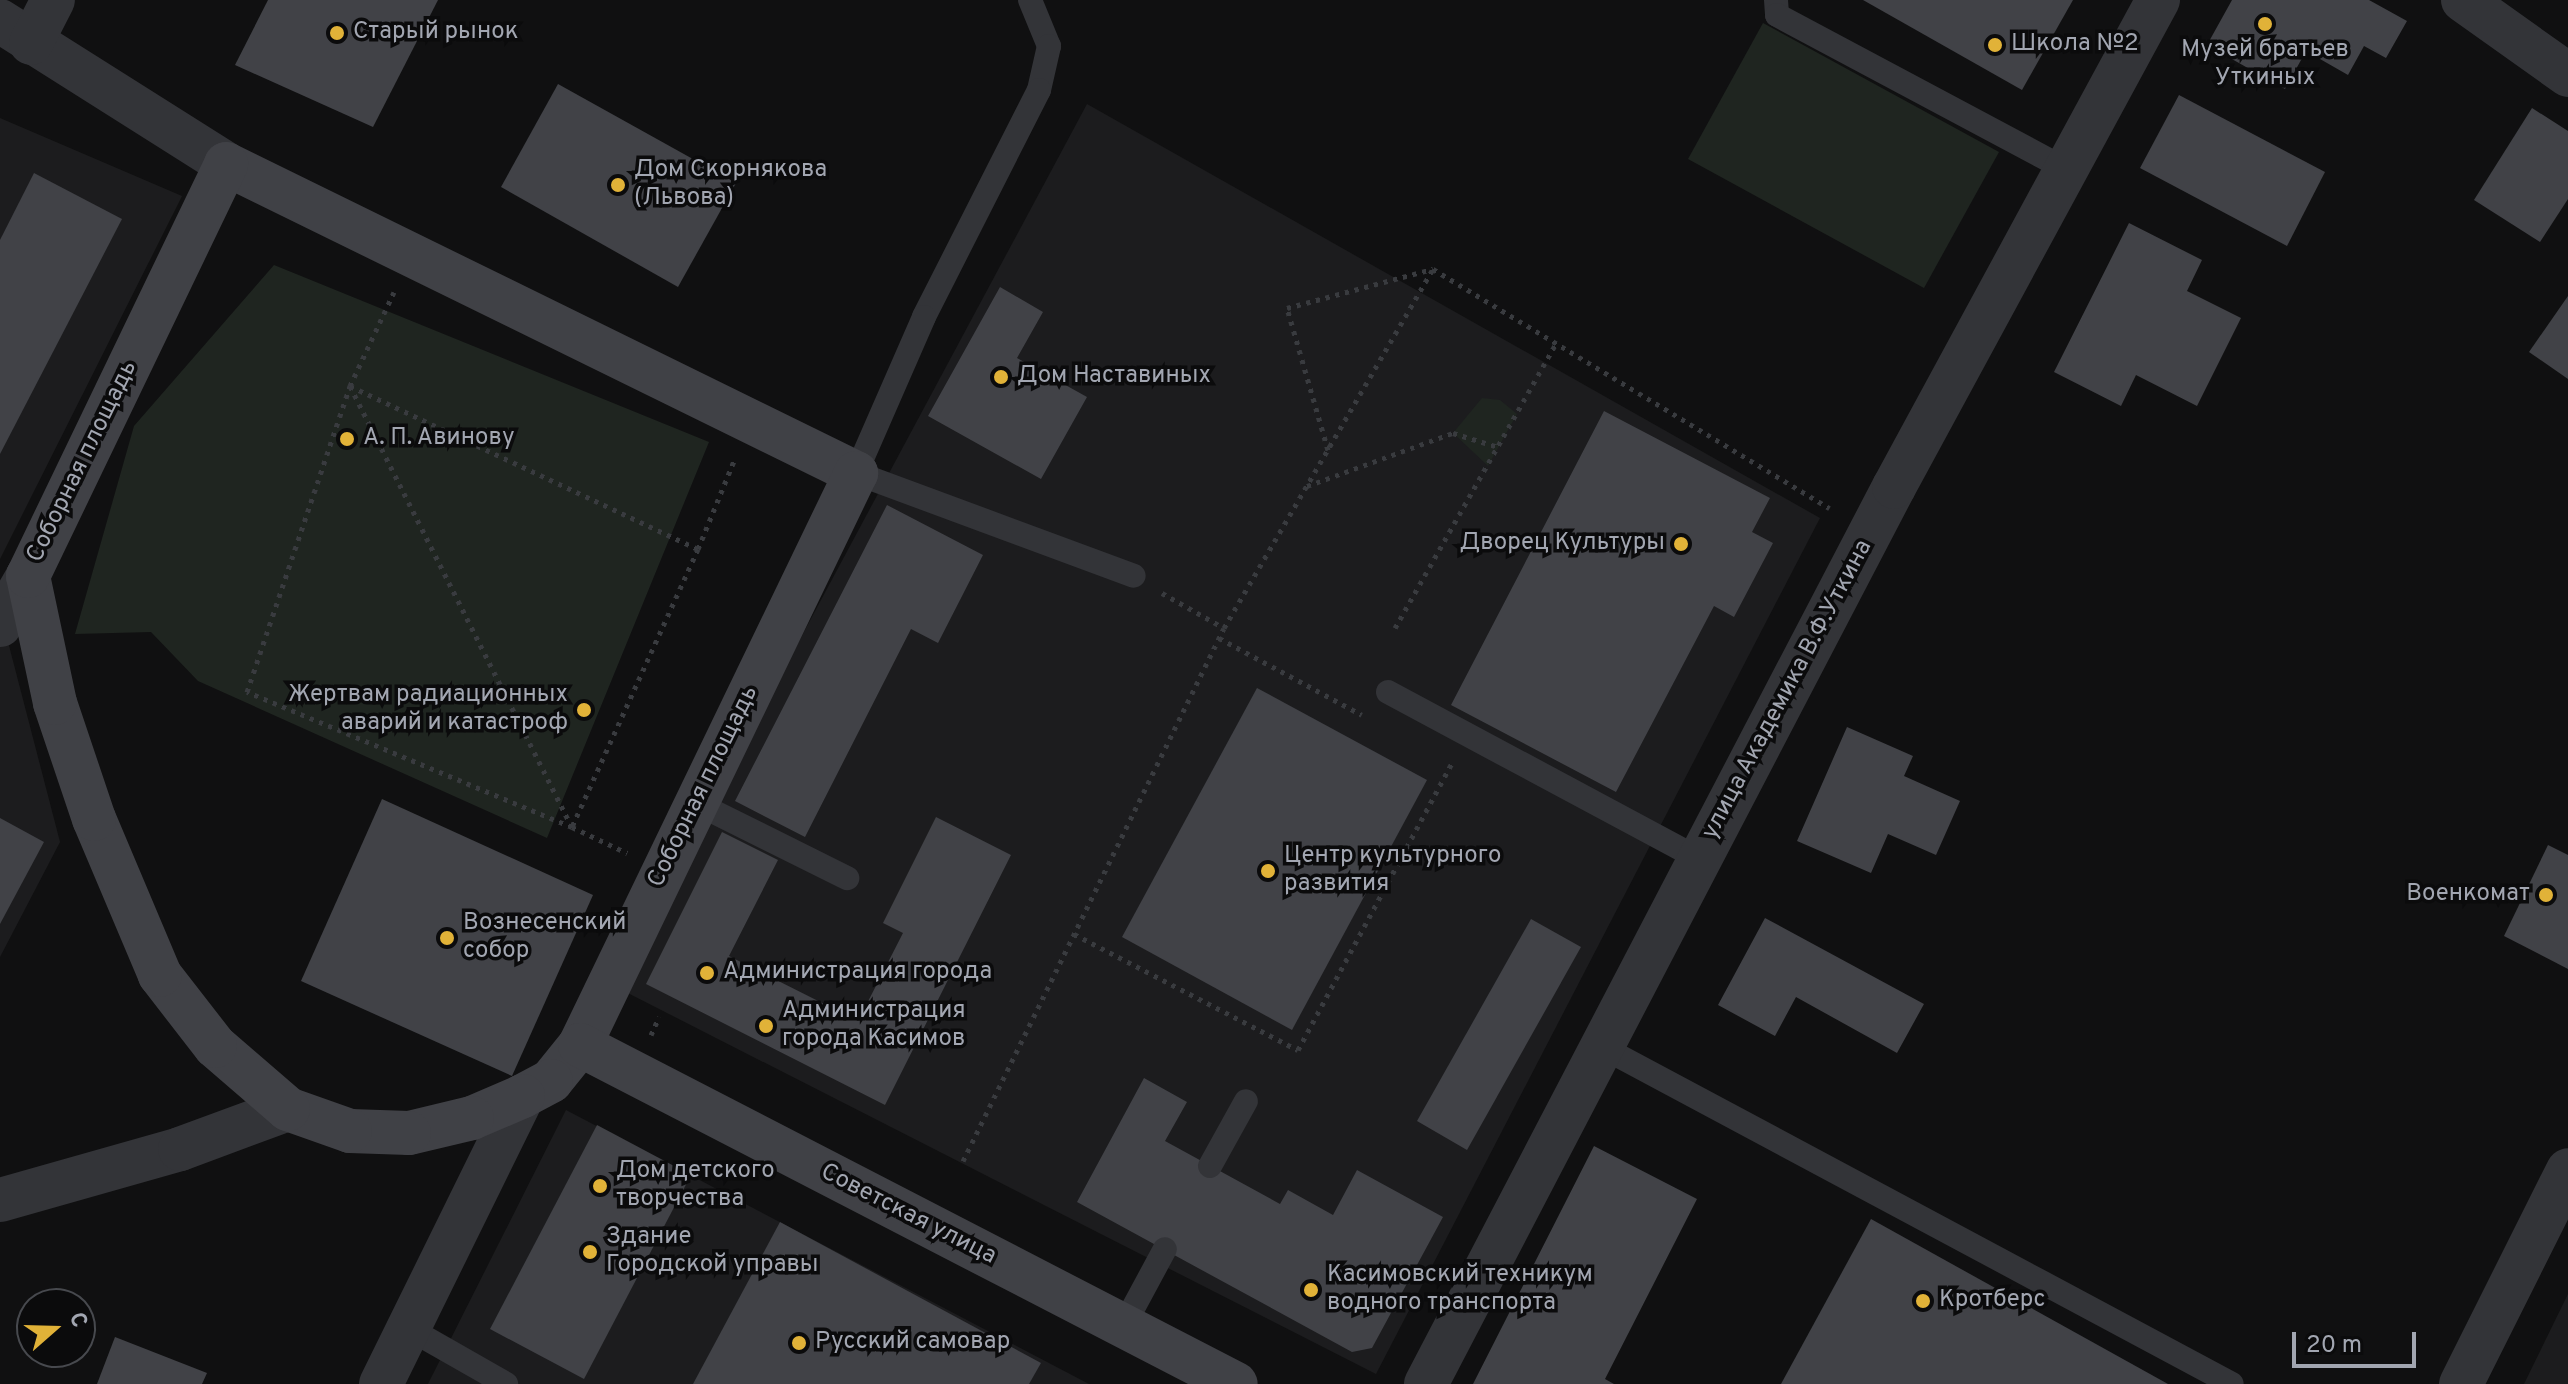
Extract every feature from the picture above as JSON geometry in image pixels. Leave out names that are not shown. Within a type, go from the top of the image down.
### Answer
[{"type":"street","points":[[53,0],[15,32],[226,164],[856,473]]},
{"type":"street","name":"улица Академика В.Ф.Уткина","points":[[1426,1384],[1700,859],[2065,169],[2158,0]]},
{"type":"street","points":[[2463,0],[2568,75]]},
{"type":"street","name":"Соборная площадь","points":[[226,164],[28,576],[65,732],[94,819],[160,975],[215,1046],[288,1109],[350,1131],[409,1133],[472,1118],[551,1081],[580,1045],[856,473]]},
{"type":"street","points":[[0,625],[28,576]]},
{"type":"street","name":"Советская улица","points":[[580,1045],[1236,1384]]},
{"type":"street","points":[[381,1384],[523,1096]]},
{"type":"street","points":[[0,1200],[180,1149],[288,1109]]},
{"type":"street","points":[[2461,1384],[2568,1170]]},
{"type":"lane","points":[[1030,0],[1049,46],[1039,90],[924,317],[856,473],[1134,576]]},
{"type":"lane","points":[[1776,0],[1777,15],[2065,169]]},
{"type":"lane","points":[[1388,692],[1700,859]]},
{"type":"lane","points":[[696,803],[847,878]]},
{"type":"lane","points":[[1602,1047],[2232,1384]]},
{"type":"lane","points":[[1210,1166],[1246,1101]]},
{"type":"lane","points":[[1124,1325],[1165,1249]]},
{"type":"lane","points":[[408,1328],[506,1384]]},
{"type":"path","points":[[412,255],[350,386],[247,692],[572,827],[664,870]]},
{"type":"path","points":[[963,1161],[1224,628],[1433,269]]},
{"type":"path","points":[[1328,450],[1287,308],[1433,269],[1829,508]]},
{"type":"path","points":[[1395,628],[1556,343]]},
{"type":"path","points":[[350,386],[698,549]]},
{"type":"path","points":[[350,386],[572,827]]},
{"type":"path","points":[[572,827],[698,549],[750,421]]},
{"type":"path","points":[[1307,486],[1453,433],[1498,447]]},
{"type":"path","points":[[1134,576],[1224,628]]},
{"type":"path","points":[[1219,638],[1368,718]]},
{"type":"path","points":[[1074,934],[1298,1050],[1452,763],[1443,758]]},
{"type":"shaded area","points":[[1763,23],[1999,152],[1924,288],[1688,159]]},
{"type":"shaded area","points":[[1087,104],[1820,518],[1376,1374],[614,986]]},
{"type":"shaded area","points":[[0,118],[182,196],[0,559]]},
{"type":"shaded area","points":[[274,265],[709,442],[547,838],[198,681],[151,632],[75,634],[134,426]]},
{"type":"shaded area","points":[[1482,398],[1500,400],[1517,414],[1488,466],[1453,433]]},
{"type":"shaded area","points":[[0,611],[60,842],[0,957]]},
{"type":"shaded area","points":[[566,1110],[1089,1384],[428,1384]]},
{"type":"shaded area","points":[[2568,1294],[2568,1384],[2524,1384]]},
{"type":"building","name":"Старый рынок","points":[[268,0],[438,0],[373,127],[235,65]]},
{"type":"building","name":"Школа №2","points":[[1863,0],[2073,0],[2022,90]]},
{"type":"building","points":[[2232,0],[2369,0],[2407,21],[2386,58],[2364,46],[2348,75],[2306,51],[2285,89],[2207,45]]},
{"type":"building","name":"Дом Скорнякова (Львова)","points":[[558,84],[736,183],[678,287],[501,187]]},
{"type":"building","points":[[2179,95],[2325,172],[2287,246],[2140,168]]},
{"type":"building","points":[[2532,108],[2568,131],[2568,199],[2540,242],[2474,200]]},
{"type":"building","points":[[34,173],[122,219],[0,454],[0,240]]},
{"type":"building","points":[[2129,223],[2202,260],[2187,291],[2241,318],[2197,406],[2136,375],[2121,406],[2054,372]]},
{"type":"building","name":"Дом Наставиных","points":[[1000,287],[1043,312],[1017,358],[1087,397],[1041,479],[928,416]]},
{"type":"building","points":[[2568,296],[2568,379],[2529,352]]},
{"type":"building","points":[[1604,411],[1770,498],[1752,532],[1773,543],[1734,617],[1714,606],[1616,792],[1451,705]]},
{"type":"building","points":[[887,505],[983,555],[938,643],[911,629],[805,837],[735,801]]},
{"type":"building","name":"Центр культурного развития","points":[[1257,688],[1427,780],[1292,1030],[1122,937]]},
{"type":"building","points":[[1847,727],[1913,756],[1904,776],[1960,801],[1936,855],[1888,834],[1871,873],[1797,841]]},
{"type":"building","name":"Вознесенский собор","points":[[382,799],[593,895],[512,1076],[301,981]]},
{"type":"building","name":"Администрация города","points":[[936,817],[1011,855],[885,1105],[646,984],[722,832],[778,860],[729,956],[858,1021],[903,933],[883,923]]},
{"type":"building","points":[[0,818],[44,842],[0,924]]},
{"type":"building","name":"Военкомат","points":[[2548,845],[2568,855],[2568,969],[2504,936]]},
{"type":"building","points":[[1765,918],[1924,1004],[1897,1053],[1796,997],[1775,1036],[1718,1005]]},
{"type":"building","points":[[1531,919],[1581,947],[1467,1150],[1417,1121]]},
{"type":"building","points":[[1144,1078],[1187,1102],[1165,1141],[1280,1204],[1288,1190],[1333,1215],[1357,1170],[1443,1217],[1372,1348],[1352,1352],[1077,1202]]},
{"type":"building","name":"Здание Городской управы","points":[[597,1125],[691,1175],[584,1379],[490,1329]]},
{"type":"building","points":[[1594,1146],[1697,1199],[1605,1379],[1614,1384],[1473,1384]]},
{"type":"building","name":"Кротберс","points":[[1871,1219],[2168,1384],[1781,1384]]},
{"type":"building","points":[[780,1222],[1041,1363],[1029,1384],[693,1384]]},
{"type":"building","points":[[115,1337],[207,1373],[202,1384],[97,1384]]},
{"type":"place","name":"Музей братьев Уткиных","points":[[2265,24]]},
{"type":"place","name":"Старый рынок","points":[[337,33]]},
{"type":"place","name":"Школа №2","points":[[1995,45]]},
{"type":"place","name":"Дом Скорнякова (Львова)","points":[[618,185]]},
{"type":"place","name":"Дом Наставиных","points":[[1001,377]]},
{"type":"place","name":"А. П. Авинову","points":[[347,439]]},
{"type":"place","name":"Дворец Культуры","points":[[1681,544]]},
{"type":"place","name":"Жертвам радиационных аварий и катастроф","points":[[584,710]]},
{"type":"place","name":"Центр культурного развития","points":[[1268,871]]},
{"type":"place","name":"Военкомат","points":[[2546,895]]},
{"type":"place","name":"Вознесенский собор","points":[[447,938]]},
{"type":"place","name":"Администрация города","points":[[707,973]]},
{"type":"place","name":"Администрация города Касимов","points":[[766,1026]]},
{"type":"place","name":"Дом детского творчества","points":[[600,1186]]},
{"type":"place","name":"Здание Городской управы","points":[[590,1252]]},
{"type":"place","name":"Касимовский техникум водного транспорта","points":[[1311,1290]]},
{"type":"place","name":"Кротберс","points":[[1923,1301]]},
{"type":"place","name":"Русский самовар","points":[[799,1343]]}]
